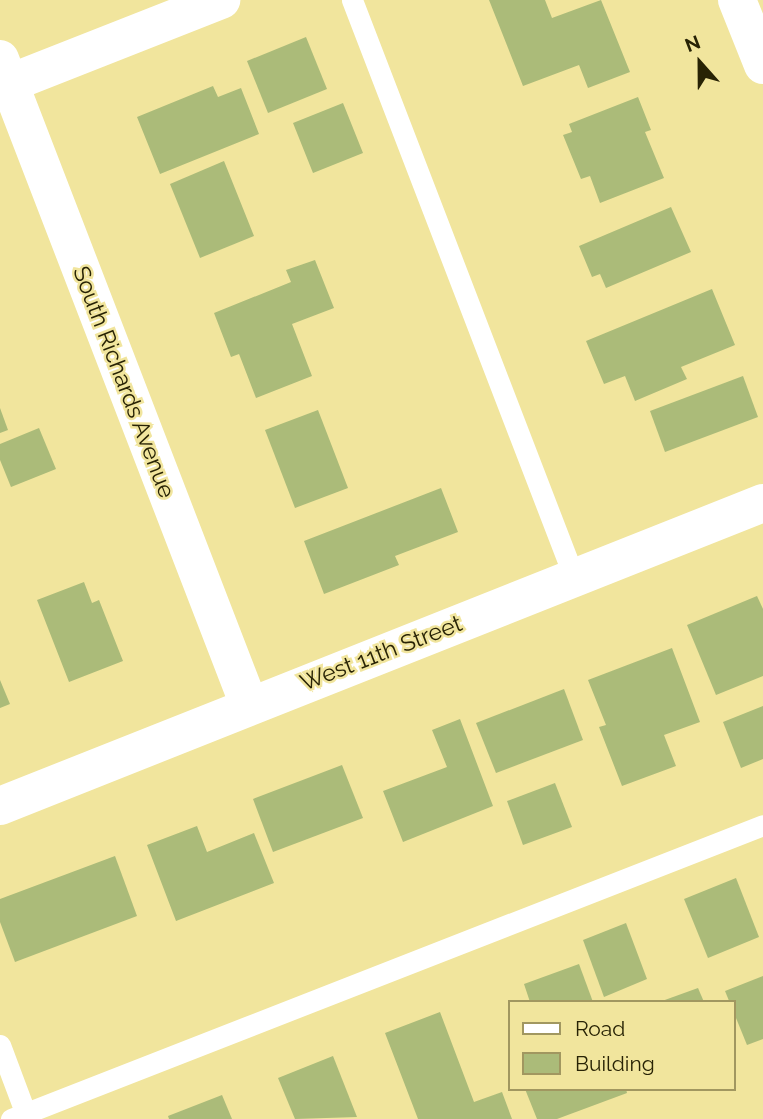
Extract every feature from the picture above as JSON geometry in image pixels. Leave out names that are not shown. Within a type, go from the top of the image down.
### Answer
[{"type":"street","points":[[3,77],[221,0]]},
{"type":"street","points":[[737,0],[763,65]]},
{"type":"street","name":"South Richards Avenue","points":[[3,77],[248,705]]},
{"type":"street","name":"West 11th Street","points":[[0,806],[248,705],[763,503]]},
{"type":"lane","points":[[352,0],[574,577]]},
{"type":"lane","points":[[0,1045],[18,1115],[763,825]]},
{"type":"building","points":[[489,0],[545,0],[552,18],[601,0],[630,72],[588,88],[579,65],[523,86]]},
{"type":"building","points":[[306,37],[327,89],[268,113],[247,61]]},
{"type":"building","points":[[213,86],[218,97],[241,88],[259,134],[160,174],[137,117]]},
{"type":"building","points":[[638,97],[651,130],[645,132],[664,178],[600,203],[590,176],[581,179],[563,135],[572,132],[569,124]]},
{"type":"building","points":[[343,103],[363,153],[313,173],[293,123]]},
{"type":"building","points":[[224,161],[254,236],[200,258],[170,184]]},
{"type":"building","points":[[671,207],[691,252],[606,288],[600,274],[592,277],[579,246]]},
{"type":"building","points":[[315,260],[334,308],[292,324],[312,376],[256,398],[239,354],[231,357],[214,313],[291,282],[286,270]]},
{"type":"building","points":[[712,289],[735,345],[681,367],[687,379],[635,401],[625,376],[604,384],[586,341]]},
{"type":"building","points":[[743,376],[758,417],[665,452],[650,411]]},
{"type":"building","points":[[0,408],[8,430],[0,433]]},
{"type":"building","points":[[318,410],[348,488],[295,508],[265,430]]},
{"type":"building","points":[[39,428],[56,469],[11,487],[0,460],[0,444]]},
{"type":"building","points":[[441,488],[458,532],[395,556],[399,565],[324,594],[304,541]]},
{"type":"building","points":[[84,582],[92,603],[99,600],[123,661],[69,682],[37,600]]},
{"type":"building","points":[[757,596],[763,609],[763,676],[716,695],[687,625]]},
{"type":"building","points":[[672,648],[700,722],[664,735],[676,766],[622,786],[599,727],[606,725],[588,680]]},
{"type":"building","points":[[0,680],[10,704],[0,708]]},
{"type":"building","points":[[564,689],[583,740],[496,773],[476,723]]},
{"type":"building","points":[[763,706],[763,759],[741,768],[723,722]]},
{"type":"building","points":[[460,719],[493,806],[403,842],[383,791],[447,767],[432,730]]},
{"type":"building","points":[[342,765],[363,818],[273,852],[253,799]]},
{"type":"building","points":[[555,783],[572,827],[523,845],[507,801]]},
{"type":"building","points":[[197,826],[207,852],[254,833],[274,883],[176,921],[147,845]]},
{"type":"building","points":[[115,856],[137,916],[15,962],[0,922],[0,899]]},
{"type":"building","points":[[736,878],[759,937],[708,958],[684,899]]},
{"type":"building","points":[[626,923],[647,979],[604,997],[583,940]]},
{"type":"building","points":[[579,964],[592,1000],[529,1000],[524,984]]},
{"type":"building","points":[[763,976],[763,1039],[747,1045],[735,1016],[735,1000],[729,1000],[725,991]]},
{"type":"building","points":[[698,988],[703,1000],[665,1000]]},
{"type":"building","points":[[440,1012],[474,1102],[502,1092],[512,1119],[418,1119],[385,1033]]},
{"type":"building","points":[[333,1056],[357,1117],[295,1119],[278,1078]]},
{"type":"building","points":[[526,1091],[626,1091],[557,1119],[537,1119]]},
{"type":"building","points":[[222,1095],[232,1119],[169,1119],[168,1116]]}]
